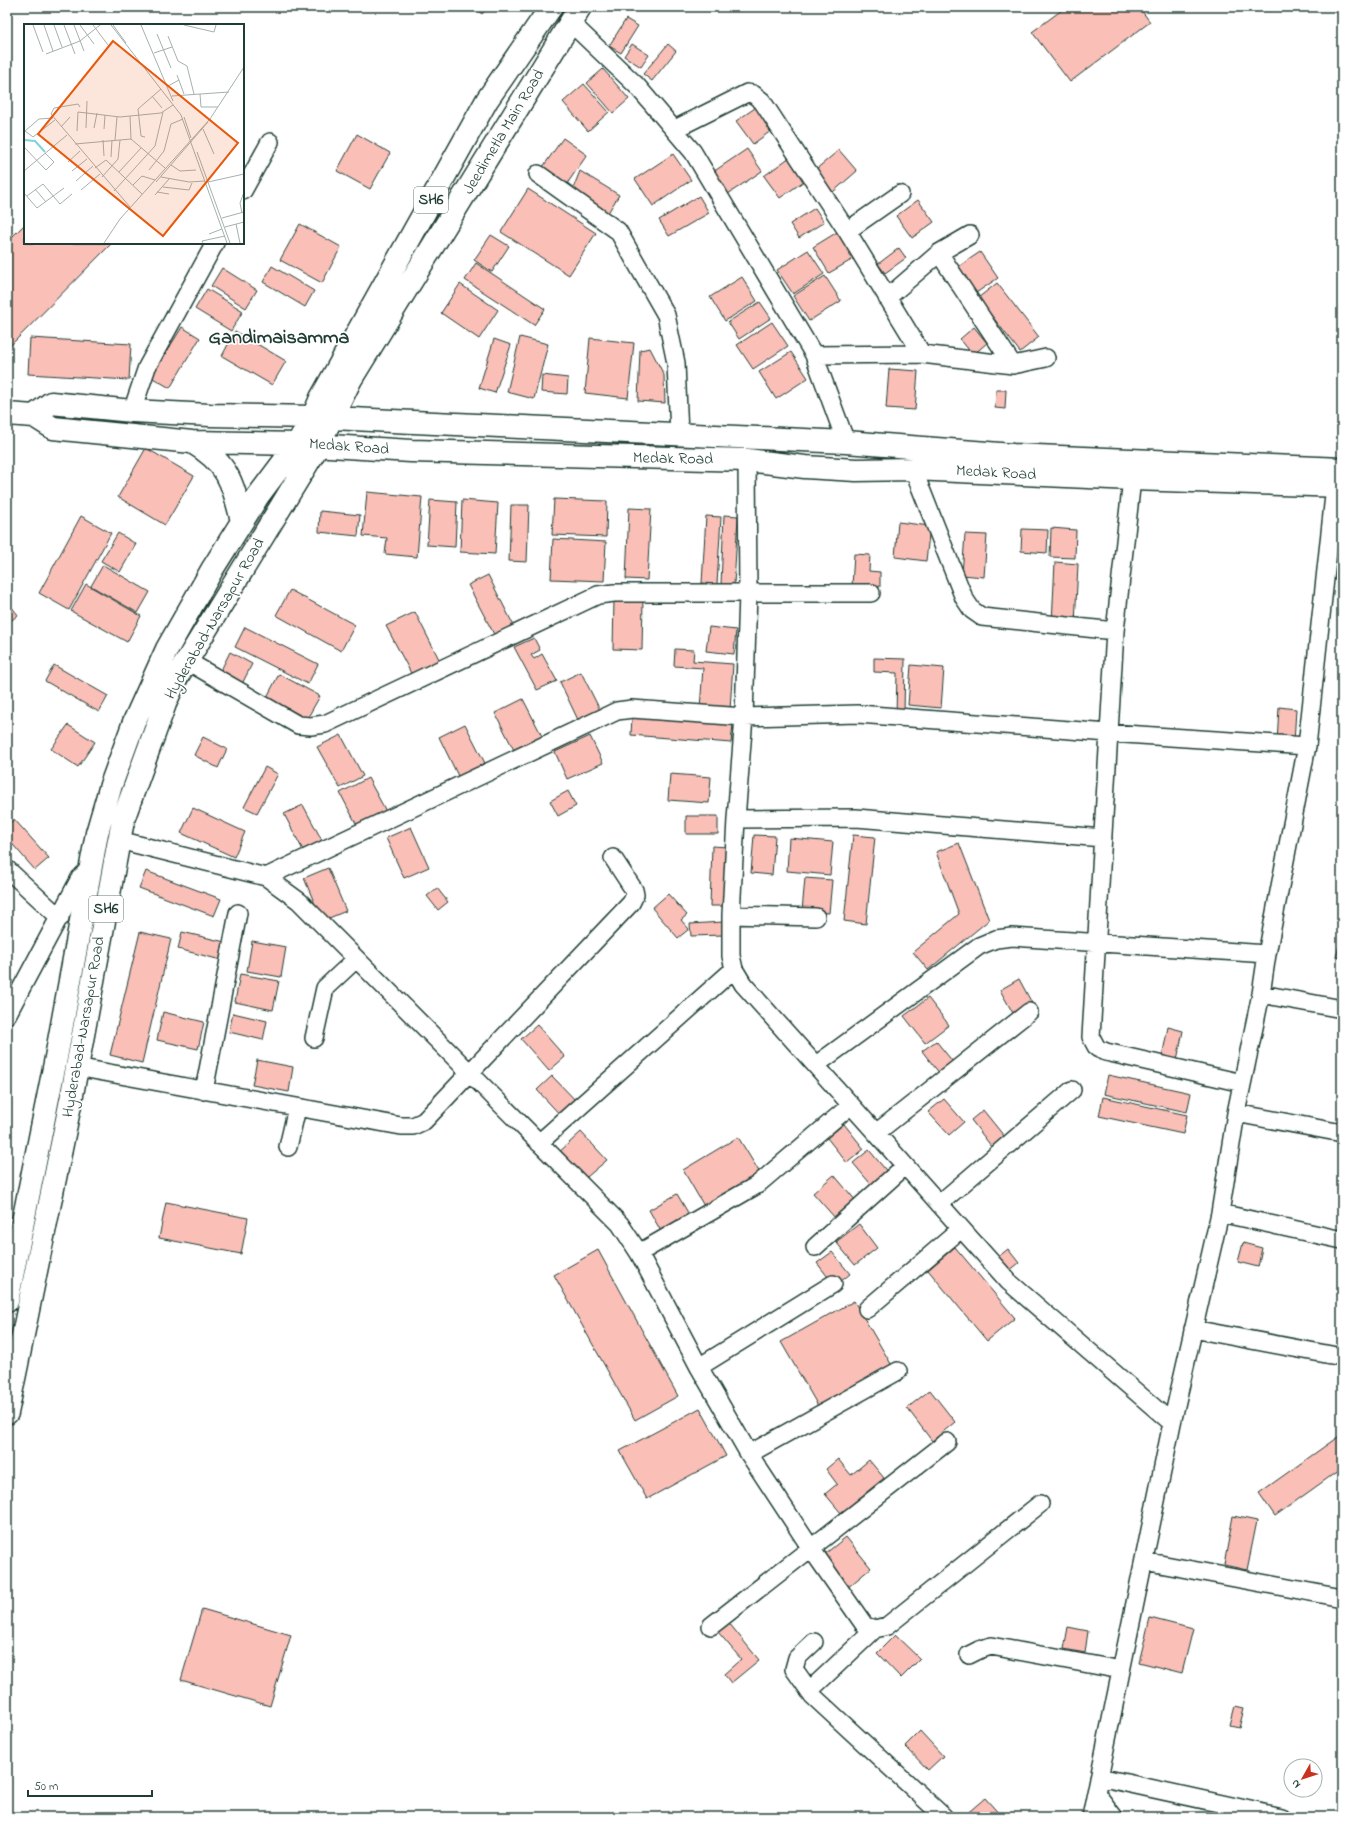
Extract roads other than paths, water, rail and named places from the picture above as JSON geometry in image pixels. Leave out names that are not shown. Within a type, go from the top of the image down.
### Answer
[{"type":"main road","name":"Jeedimetla Main Road","points":[[322,418],[321,398],[487,100],[551,7]]},
{"type":"main road","name":"Jeedimetla Main Road","points":[[322,418],[351,379],[575,15]]},
{"type":"main road","points":[[34,416],[51,403],[132,411],[210,415],[322,418],[846,442],[1340,480]]},
{"type":"main road","name":"Medak Road","points":[[7,414],[34,416],[53,428],[192,442],[307,445],[411,452],[747,460],[806,467],[882,470],[913,469],[1132,480],[1340,480]]},
{"type":"main road","points":[[307,445],[322,418]]},
{"type":"main road","points":[[192,442],[216,459],[229,477],[236,496],[242,521]]},
{"type":"main road","name":"Hyderabad-Narsapur Road","points":[[7,1300],[55,1063],[96,833],[134,722],[167,649],[242,521],[258,496],[307,445]]},
{"type":"main road","name":"Hyderabad-Narsapur Road","points":[[7,1413],[71,1100],[124,817],[166,701],[177,676],[187,662],[307,445]]},
{"type":"main road","points":[[882,470],[884,445]]},
{"type":"street","points":[[575,15],[675,128],[693,152],[814,355],[846,442]]},
{"type":"street","points":[[675,128],[738,96],[747,93],[753,94],[762,101],[847,231],[922,354]]},
{"type":"street","points":[[244,189],[270,142]]},
{"type":"street","points":[[538,174],[618,231],[666,315],[676,363],[679,435]]},
{"type":"street","points":[[847,231],[900,194]]},
{"type":"street","points":[[887,298],[939,253],[970,235]]},
{"type":"street","points":[[132,411],[147,367],[214,244]]},
{"type":"street","points":[[939,253],[1013,365]]},
{"type":"street","points":[[814,355],[922,354],[1013,365],[1046,358]]},
{"type":"street","points":[[747,460],[748,593],[744,717],[736,819],[731,915],[732,956],[734,969],[743,984],[1009,1282],[1022,1295],[1172,1423]]},
{"type":"street","points":[[913,469],[964,598],[972,610],[982,617],[1115,631]]},
{"type":"street","points":[[1132,480],[1115,631],[1097,944],[1090,1037],[1097,1048],[1106,1052],[1242,1083]]},
{"type":"street","points":[[1091,1817],[1172,1423],[1220,1213],[1236,1113],[1261,994],[1267,954],[1307,746],[1340,480]]},
{"type":"street","points":[[187,662],[298,725],[311,726],[325,724],[598,596],[614,593],[871,593]]},
{"type":"street","points":[[266,877],[617,711],[632,709],[744,717],[858,714],[1307,746]]},
{"type":"street","points":[[736,819],[856,818],[1103,838]]},
{"type":"street","points":[[119,840],[266,877],[299,901],[468,1073],[620,1224],[639,1253],[699,1367],[749,1454],[810,1547],[865,1626],[876,1629]]},
{"type":"street","points":[[76,1067],[297,1108],[401,1126],[413,1126],[424,1121],[468,1073],[631,904],[636,895],[613,858]]},
{"type":"street","points":[[7,869],[60,918]]},
{"type":"street","points":[[7,1015],[80,878],[85,873],[90,871]]},
{"type":"street","points":[[204,1090],[238,913]]},
{"type":"street","points":[[731,915],[816,917]]},
{"type":"street","points":[[816,1066],[979,946],[996,939],[1012,937],[1097,944],[1267,954]]},
{"type":"street","points":[[314,1038],[324,988],[356,959]]},
{"type":"street","points":[[539,1143],[734,969]]},
{"type":"street","points":[[1261,994],[1342,1009]]},
{"type":"street","points":[[876,1133],[1030,1012]]},
{"type":"street","points":[[939,1204],[1072,1090]]},
{"type":"street","points":[[639,1253],[756,1185],[851,1105]]},
{"type":"street","points":[[288,1147],[297,1108]]},
{"type":"street","points":[[1236,1113],[1342,1133]]},
{"type":"street","points":[[815,1247],[905,1166]]},
{"type":"street","points":[[1220,1213],[1342,1240]]},
{"type":"street","points":[[867,1308],[961,1229]]},
{"type":"street","points":[[699,1367],[833,1284]]},
{"type":"street","points":[[1193,1330],[1342,1357]]},
{"type":"street","points":[[749,1454],[898,1371]]},
{"type":"street","points":[[711,1626],[946,1442]]},
{"type":"street","points":[[809,1691],[876,1629],[886,1626],[1040,1504]]},
{"type":"street","points":[[1144,1561],[1342,1598]]},
{"type":"street","points":[[814,1642],[798,1658],[794,1669],[809,1691],[944,1817]]},
{"type":"street","points":[[969,1655],[991,1646],[1122,1670]]},
{"type":"street","points":[[1097,1785],[1114,1817]]},
{"type":"street","points":[[1097,1785],[1282,1817]]},
{"type":"district","name":"Gandimaisamma","points":[[279,338]]}]
